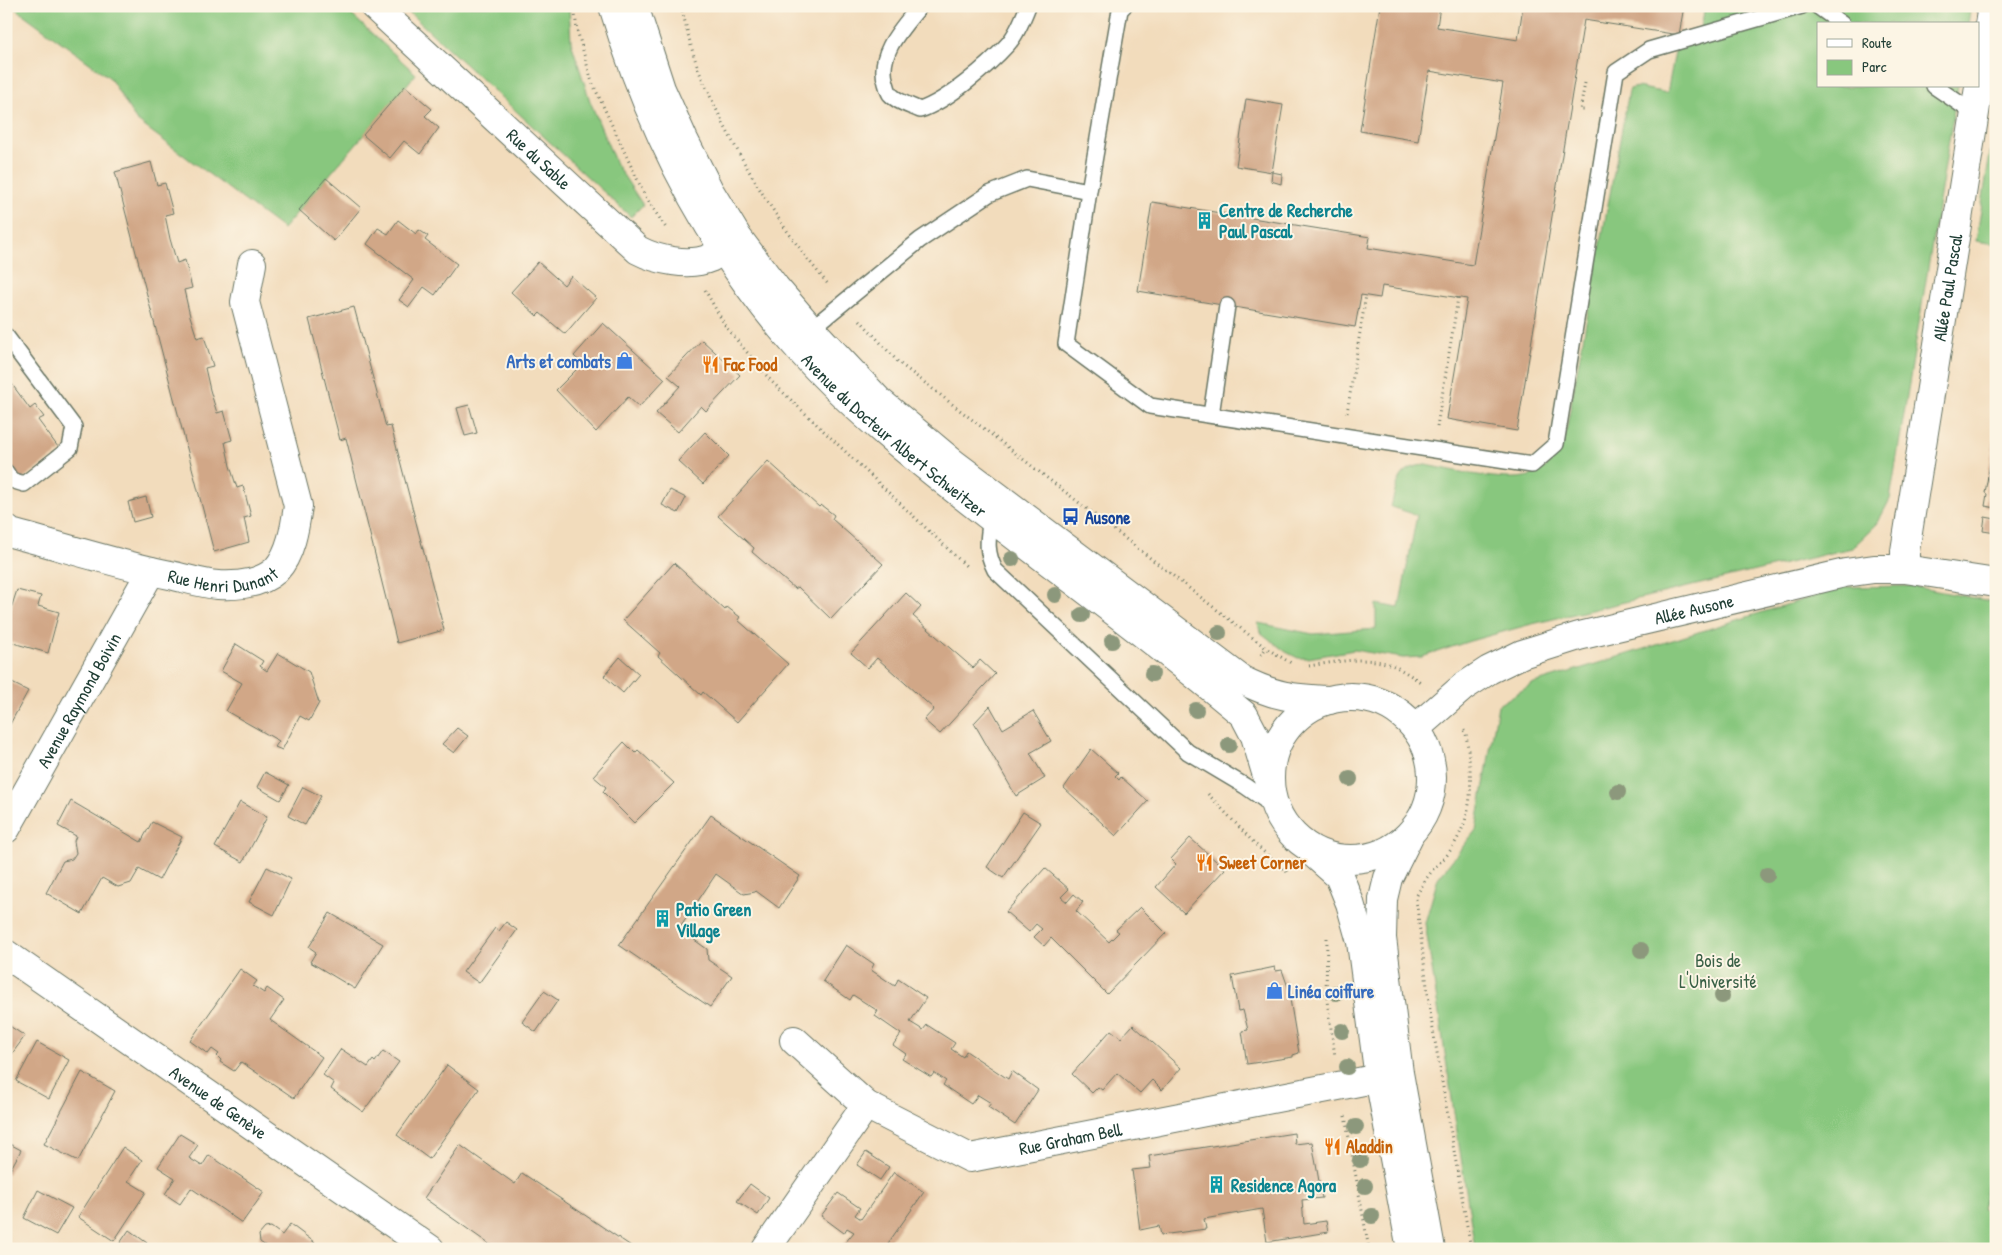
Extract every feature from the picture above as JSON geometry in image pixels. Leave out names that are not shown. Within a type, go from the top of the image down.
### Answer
[{"type":"street","name":"Rue du Sable","points":[[374,6],[638,250],[652,258],[667,261],[689,261],[710,258],[723,249]]},
{"type":"street","name":"Avenue du Docteur Albert Schweitzer","points":[[613,6],[644,98],[666,150],[693,200],[723,249],[759,300],[794,344],[862,412],[991,518],[1244,715],[1255,736],[1273,797]]},
{"type":"street","name":"Avenue du Docteur Albert Schweitzer","points":[[634,6],[661,89],[709,190],[738,238],[810,329],[879,401],[953,463],[1242,680],[1263,691],[1284,697],[1329,700]]},
{"type":"street","name":"Allée Paul Pascal","points":[[1980,82],[1992,6]]},
{"type":"street","name":"Allée Paul Pascal","points":[[1905,569],[1905,551],[1979,88]]},
{"type":"street","name":"Rue Henri Dunant","points":[[6,529],[11,533],[151,571],[216,585],[239,585],[260,580],[276,570],[288,551],[296,525],[298,506],[245,302],[252,264]]},
{"type":"street","name":"Allée Ausone","points":[[1416,728],[1464,687],[1489,670],[1522,654],[1579,636],[1845,572],[1874,569],[1905,569],[1996,583]]},
{"type":"street","name":"Avenue Raymond Boivin","points":[[6,829],[151,571]]},
{"type":"street","points":[[1412,1249],[1379,1078],[1361,942],[1350,903],[1338,876],[1286,826],[1273,797],[1273,758],[1284,732],[1304,712],[1329,700],[1353,697],[1377,701],[1398,711],[1416,728],[1427,748],[1432,770],[1431,794],[1426,808],[1410,834],[1388,878],[1383,898],[1382,938],[1399,1073],[1431,1249]]},
{"type":"street","points":[[1301,842],[1322,854],[1345,859],[1369,857],[1384,852],[1391,849],[1410,834]]},
{"type":"street","name":"Avenue de Genève","points":[[6,954],[425,1247]]},
{"type":"street","name":"Rue Graham Bell","points":[[794,1040],[866,1105],[970,1158],[1379,1078]]},
{"type":"street","points":[[766,1249],[866,1105]]},
{"type":"lane","points":[[920,6],[898,32],[886,57],[883,74],[889,93],[902,102],[920,110],[932,106],[976,74],[1008,44],[1021,23],[1028,6]]},
{"type":"lane","points":[[1117,8],[1066,344],[1150,406],[1532,465],[1556,444],[1616,72],[1649,50],[1802,6]]},
{"type":"lane","points":[[1817,6],[1839,22]]},
{"type":"lane","points":[[1937,88],[1975,114]]},
{"type":"lane","points":[[810,329],[920,240],[989,194],[1027,179],[1089,191]]},
{"type":"lane","points":[[1211,415],[1227,306]]},
{"type":"lane","points":[[6,336],[74,427],[70,448],[24,484],[12,480],[6,472]]},
{"type":"lane","points":[[991,518],[987,546],[994,570],[1188,752],[1245,786],[1273,797]]},
{"type":"path","points":[[681,6],[701,74],[750,174],[808,261],[898,362],[1266,648],[1295,665]]},
{"type":"path","points":[[1343,436],[1366,296]]},
{"type":"path","points":[[1433,450],[1458,298]]},
{"type":"path","points":[[1242,680],[1266,648]]},
{"type":"path","points":[[1302,667],[1362,660],[1393,666],[1428,687],[1444,704],[1466,733],[1472,780],[1470,802],[1463,826],[1447,854],[1428,875],[1416,898],[1431,1018],[1471,1249]]},
{"type":"path","points":[[1205,791],[1257,846],[1292,875]]},
{"type":"path","points":[[1383,898],[1416,898]]},
{"type":"green space","points":[[12,6],[342,6],[416,74],[283,229],[136,120],[110,78]]},
{"type":"green space","points":[[402,6],[569,6],[571,42],[590,101],[616,164],[643,205],[631,217]]},
{"type":"green space","points":[[1705,6],[1971,6],[1968,22],[1817,22],[1817,88],[1958,88],[1890,499],[1877,524],[1852,548],[1528,625],[1422,657],[1403,658],[1354,650],[1298,658],[1286,652],[1260,632],[1258,623],[1313,634],[1376,629],[1376,604],[1399,608],[1417,515],[1391,507],[1397,484],[1404,473],[1417,466],[1426,465],[1478,475],[1519,478],[1541,471],[1558,453],[1564,442],[1629,91],[1637,87],[1667,93],[1676,47],[1701,28]]},
{"type":"green space","points":[[1996,117],[1996,244],[1976,241]]},
{"type":"green space","name":"Bois de L'Université","points":[[1910,586],[1996,602],[1996,1135],[1982,1209],[1996,1212],[1996,1249],[1475,1249],[1425,923],[1438,878],[1476,830],[1498,705],[1534,683],[1844,587]]},
{"type":"building","name":"Centre de Recherche Paul Pascal","points":[[1380,6],[1440,6],[1437,27],[1518,40],[1523,6],[1684,6],[1679,35],[1584,20],[1517,431],[1447,419],[1467,299],[1382,286],[1380,298],[1361,295],[1355,327],[1138,291],[1152,202],[1370,237],[1368,248],[1473,265],[1503,83],[1429,71],[1418,141],[1360,131]]},
{"type":"building","points":[[405,86],[432,109],[425,116],[439,128],[420,154],[404,141],[390,158],[363,135]]},
{"type":"building","points":[[1246,99],[1283,105],[1272,172],[1236,166]]},
{"type":"building","points":[[151,162],[157,185],[165,183],[173,213],[165,215],[170,239],[177,263],[185,260],[192,288],[184,290],[190,316],[197,338],[204,336],[213,366],[205,368],[210,390],[217,413],[224,411],[232,440],[225,442],[230,466],[237,488],[243,486],[251,516],[244,518],[249,542],[214,552],[115,172]]},
{"type":"building","points":[[1272,172],[1282,174],[1281,184],[1271,181]]},
{"type":"building","points":[[326,178],[361,208],[334,241],[299,210]]},
{"type":"building","points":[[398,220],[416,234],[419,230],[428,236],[425,240],[457,264],[435,295],[424,287],[409,307],[399,300],[414,280],[367,244],[378,228],[388,234]]},
{"type":"building","points":[[538,262],[564,285],[571,276],[596,298],[565,334],[540,313],[537,316],[511,292]]},
{"type":"building","points":[[354,307],[386,427],[391,426],[444,630],[397,643],[346,438],[340,440],[309,319]]},
{"type":"building","points":[[603,323],[665,379],[639,407],[628,397],[596,432],[556,390],[582,364],[574,356]]},
{"type":"building","points":[[702,340],[740,375],[706,411],[701,406],[678,432],[656,413],[680,386],[668,376]]},
{"type":"building","points":[[6,376],[30,409],[35,405],[44,417],[38,420],[61,451],[19,481],[6,463]]},
{"type":"building","points":[[469,405],[477,433],[465,436],[457,408]]},
{"type":"building","points":[[705,432],[729,456],[703,484],[678,461]]},
{"type":"building","points":[[1995,434],[1996,508],[1985,506],[1987,494],[1985,493]]},
{"type":"building","points":[[768,461],[819,507],[821,505],[834,515],[832,519],[883,564],[831,619],[798,587],[795,589],[752,552],[754,548],[718,516]]},
{"type":"building","points":[[670,490],[686,498],[678,513],[662,505]]},
{"type":"building","points":[[146,497],[151,517],[133,522],[128,502]]},
{"type":"building","points":[[1985,517],[1996,519],[1996,533],[1983,531]]},
{"type":"building","points":[[674,563],[725,610],[727,607],[740,617],[738,620],[788,664],[737,722],[703,692],[701,695],[658,656],[660,653],[623,620]]},
{"type":"building","points":[[17,590],[41,596],[38,606],[59,612],[48,653],[6,641],[6,624]]},
{"type":"building","points":[[906,593],[921,607],[913,616],[973,668],[980,660],[995,674],[940,734],[924,720],[934,709],[877,658],[868,668],[851,653]]},
{"type":"building","points":[[236,644],[263,661],[260,666],[267,671],[278,653],[309,672],[319,703],[309,721],[300,716],[282,750],[275,747],[279,741],[226,711],[242,683],[221,671]]},
{"type":"building","points":[[620,657],[639,674],[623,693],[604,676]]},
{"type":"building","points":[[6,680],[28,691],[9,726],[6,724]]},
{"type":"building","points":[[990,706],[1003,729],[1033,711],[1051,741],[1030,753],[1045,778],[1016,796],[974,723]]},
{"type":"building","points":[[457,728],[468,736],[454,753],[442,744]]},
{"type":"building","points":[[624,742],[635,753],[638,750],[674,783],[634,823],[603,792],[606,787],[593,776]]},
{"type":"building","points":[[1091,749],[1118,773],[1115,776],[1119,780],[1121,777],[1148,801],[1116,836],[1064,788]]},
{"type":"building","points":[[265,772],[289,785],[280,800],[257,787]]},
{"type":"building","points":[[303,787],[321,796],[305,825],[288,816]]},
{"type":"building","points":[[71,801],[141,842],[152,822],[182,837],[159,880],[139,869],[131,883],[118,887],[102,878],[82,914],[46,893],[63,861],[72,859],[76,853],[74,841],[76,836],[58,826]]},
{"type":"building","points":[[240,802],[267,817],[243,862],[215,847]]},
{"type":"building","points":[[1023,812],[1041,823],[1003,878],[987,867]]},
{"type":"building","name":"Patio Green Village","points":[[711,815],[800,876],[779,908],[756,891],[744,894],[716,874],[679,929],[707,949],[708,960],[732,976],[710,1007],[619,945]]},
{"type":"building","points":[[1190,838],[1225,869],[1184,913],[1156,887],[1176,864],[1171,859]]},
{"type":"building","points":[[267,867],[291,879],[274,915],[249,902]]},
{"type":"building","points":[[1045,868],[1069,889],[1061,897],[1067,902],[1074,894],[1083,902],[1076,911],[1109,942],[1119,932],[1116,930],[1140,907],[1166,933],[1107,994],[1051,938],[1044,946],[1034,937],[1042,929],[1036,924],[1029,932],[1006,912]]},
{"type":"building","points":[[330,913],[383,944],[355,989],[310,962],[316,952],[309,947]]},
{"type":"building","points":[[506,922],[517,930],[479,983],[463,972],[495,928],[499,931]]},
{"type":"building","points":[[846,945],[874,964],[871,970],[895,986],[898,979],[926,998],[910,1022],[923,1030],[927,1025],[955,1043],[951,1049],[963,1057],[966,1051],[1008,1079],[1012,1071],[1038,1090],[1015,1125],[988,1107],[991,1103],[978,1095],[971,1104],[943,1085],[946,1081],[934,1073],[931,1077],[902,1059],[906,1054],[893,1045],[901,1034],[875,1016],[878,1011],[853,995],[850,1000],[823,981]]},
{"type":"building","points":[[1275,967],[1276,971],[1282,970],[1288,987],[1299,1053],[1293,1055],[1293,1057],[1247,1064],[1242,1031],[1248,1030],[1243,1010],[1238,1011],[1232,976]]},
{"type":"building","points":[[240,969],[257,981],[253,986],[264,993],[267,988],[284,1000],[270,1020],[322,1057],[294,1098],[241,1062],[234,1071],[220,1062],[221,1060],[217,1056],[219,1054],[212,1049],[208,1054],[190,1041]]},
{"type":"building","points":[[544,991],[558,1000],[536,1032],[522,1022]]},
{"type":"building","points":[[8,1025],[25,1036],[6,1062],[6,1028]]},
{"type":"building","points":[[1133,1025],[1181,1068],[1162,1090],[1152,1080],[1140,1093],[1117,1073],[1102,1090],[1098,1087],[1092,1093],[1072,1074],[1111,1030],[1121,1038]]},
{"type":"building","points":[[37,1042],[69,1060],[49,1099],[16,1081]]},
{"type":"building","points":[[341,1049],[368,1067],[373,1060],[375,1062],[383,1051],[399,1062],[363,1112],[331,1089],[334,1083],[323,1075]]},
{"type":"building","points":[[447,1065],[479,1089],[429,1159],[397,1135]]},
{"type":"building","points":[[82,1072],[115,1091],[78,1161],[44,1144]]},
{"type":"building","name":"Residence Agora","points":[[1294,1133],[1295,1144],[1312,1142],[1322,1198],[1302,1200],[1304,1224],[1326,1221],[1328,1232],[1267,1242],[1262,1209],[1204,1219],[1206,1229],[1161,1235],[1159,1226],[1140,1230],[1132,1170],[1151,1168],[1149,1156]]},
{"type":"building","points":[[180,1134],[198,1145],[189,1158],[202,1166],[209,1155],[264,1192],[242,1223],[191,1188],[180,1204],[165,1194],[175,1178],[158,1167]]},
{"type":"building","points":[[6,1142],[21,1150],[8,1174],[6,1173]]},
{"type":"building","points":[[460,1145],[515,1184],[522,1173],[631,1246],[629,1249],[496,1249],[424,1198]]},
{"type":"building","points":[[123,1147],[142,1160],[128,1181],[146,1192],[114,1241],[78,1217]]},
{"type":"building","points":[[866,1152],[889,1167],[880,1180],[857,1165]]},
{"type":"building","points":[[894,1172],[924,1192],[884,1249],[840,1249],[854,1232],[847,1228],[844,1233],[821,1216],[838,1193],[860,1208],[855,1215],[861,1219]]},
{"type":"building","points":[[750,1184],[769,1198],[758,1215],[737,1201]]},
{"type":"building","points":[[38,1190],[72,1208],[56,1235],[24,1218]]},
{"type":"building","points":[[290,1224],[314,1242],[316,1249],[270,1249],[260,1242],[259,1235],[265,1228],[271,1227],[282,1235]]},
{"type":"building","points":[[129,1230],[147,1243],[144,1249],[116,1249]]},
{"type":"place","name":"Centre de Recherche Paul Pascal","points":[[1205,220]]},
{"type":"place","name":"Arts et combats","points":[[625,361]]},
{"type":"place","name":"Fac Food","points":[[710,364]]},
{"type":"place","name":"Ausone","points":[[1071,517]]},
{"type":"place","name":"Sweet Corner","points":[[1205,862]]},
{"type":"place","name":"Patio Green Village","points":[[662,919]]},
{"type":"place","name":"Linéa coiffure","points":[[1274,991]]},
{"type":"place","name":"Aladdin","points":[[1332,1146]]},
{"type":"place","name":"Residence Agora","points":[[1217,1185]]}]
